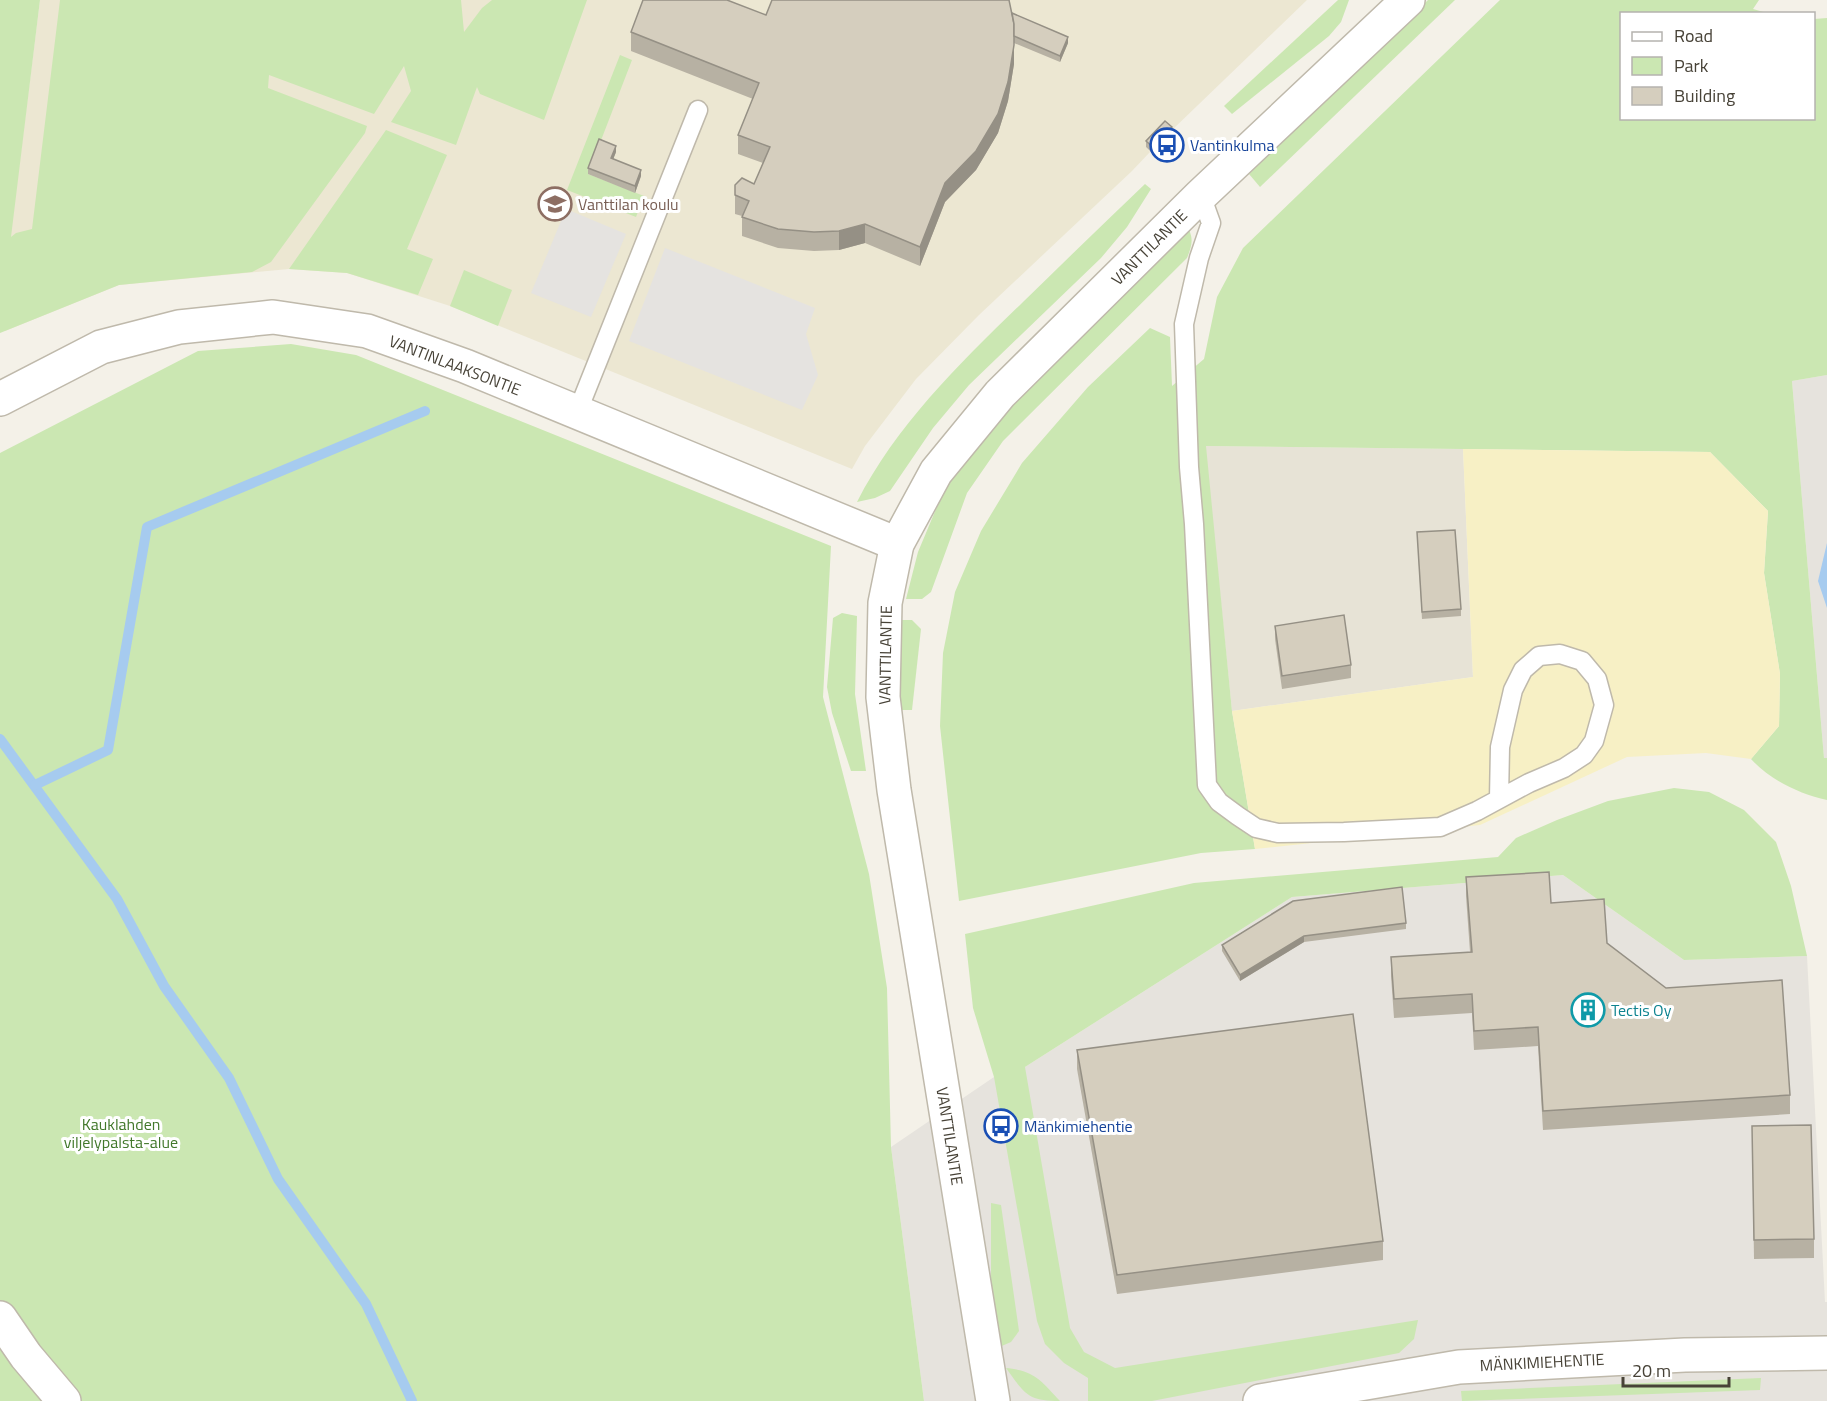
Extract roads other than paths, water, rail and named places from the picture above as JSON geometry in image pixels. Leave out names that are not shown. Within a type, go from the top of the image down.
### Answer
[{"type":"street","name":"VANTTILANTIE","points":[[993,1401],[894,790],[883,697],[885,603],[897,544],[936,472],[1000,394],[1202,195],[1408,0]]},
{"type":"street","name":"VANTINLAAKSONTIE","points":[[0,399],[101,347],[179,327],[273,317],[367,331],[465,366],[897,544]]},
{"type":"street","points":[[0,1318],[27,1356],[64,1401]]},
{"type":"street","name":"MÄNKIMIEHENTIE","points":[[1260,1401],[1459,1367],[1685,1355],[1827,1353]]},
{"type":"lane","points":[[577,413],[698,110]]},
{"type":"lane","points":[[1202,195],[1211,223],[1199,258],[1184,324],[1189,467],[1207,785],[1219,802],[1256,828],[1278,832],[1344,832],[1440,826],[1499,799],[1564,768],[1584,755],[1594,741],[1604,705],[1597,679],[1582,661],[1560,654],[1539,656],[1523,670],[1513,690],[1500,747],[1499,799]]},
{"type":"water","points":[[1827,543],[1827,608],[1818,581]]},
{"type":"waterway","points":[[35,785],[108,750],[147,527],[425,411]]},
{"type":"waterway","points":[[0,739],[117,899],[164,986],[229,1078],[278,1179],[366,1304],[412,1401]]},
{"type":"place","name":"Vantinkulma","points":[[1167,145]]},
{"type":"place","name":"Vanttilan koulu","points":[[555,204]]},
{"type":"place","name":"Tectis Oy","points":[[1588,1010]]},
{"type":"place","name":"Mänkimiehentie","points":[[1001,1126]]},
{"type":"park label","name":"Kauklahden viljelypalsta-alue","points":[[121,1133]]}]
